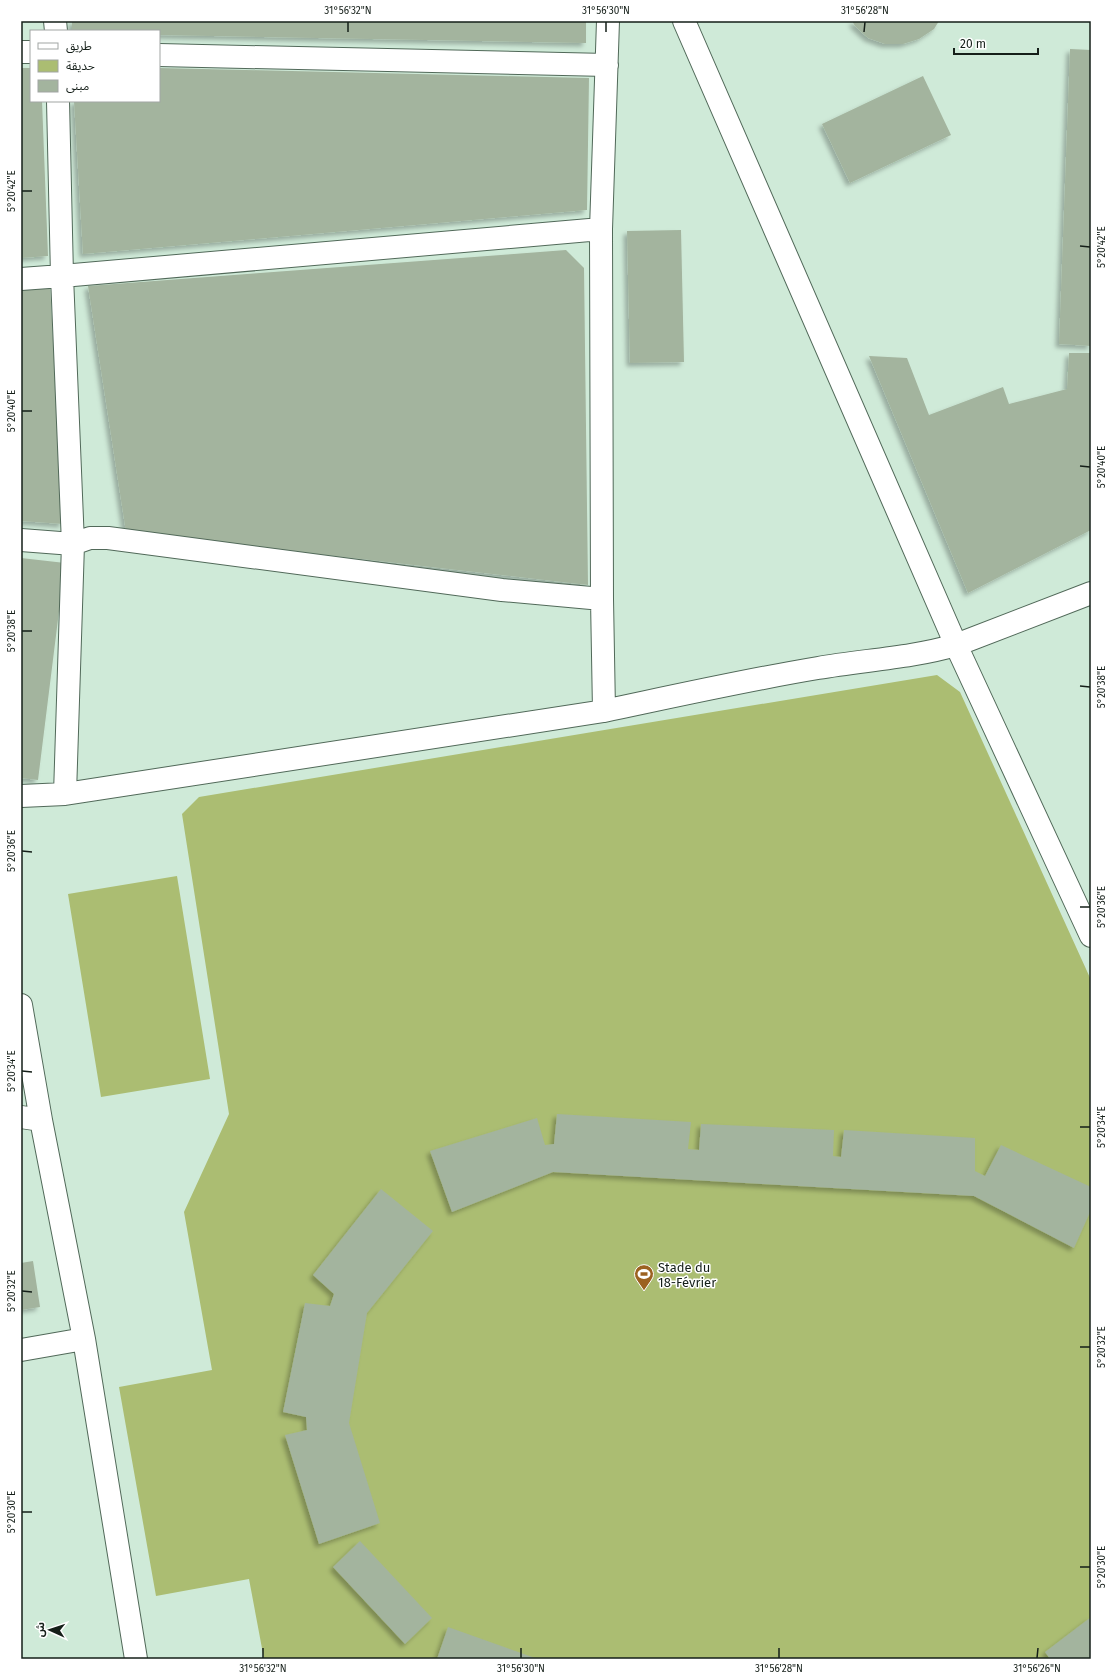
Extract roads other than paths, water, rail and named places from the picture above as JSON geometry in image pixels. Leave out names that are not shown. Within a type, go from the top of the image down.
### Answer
[{"type":"street","points":[[604,711],[600,229],[608,21]]},
{"type":"street","points":[[684,21],[956,645],[1091,936]]},
{"type":"street","points":[[160,55],[607,65]]},
{"type":"street","points":[[58,102],[62,276],[73,544],[65,794]]},
{"type":"street","points":[[21,279],[600,229]]},
{"type":"street","points":[[21,540],[73,544],[90,538],[108,538],[502,590],[602,599]]},
{"type":"street","points":[[21,796],[65,794],[604,711],[725,685],[820,668],[906,656],[956,645],[1091,593]]},
{"type":"street","points":[[21,1005],[31,1119],[84,1339],[136,1659]]},
{"type":"street","points":[[21,1350],[84,1339]]},
{"type":"place","name":"Stade du 18-Février","points":[[644,1291]]}]
